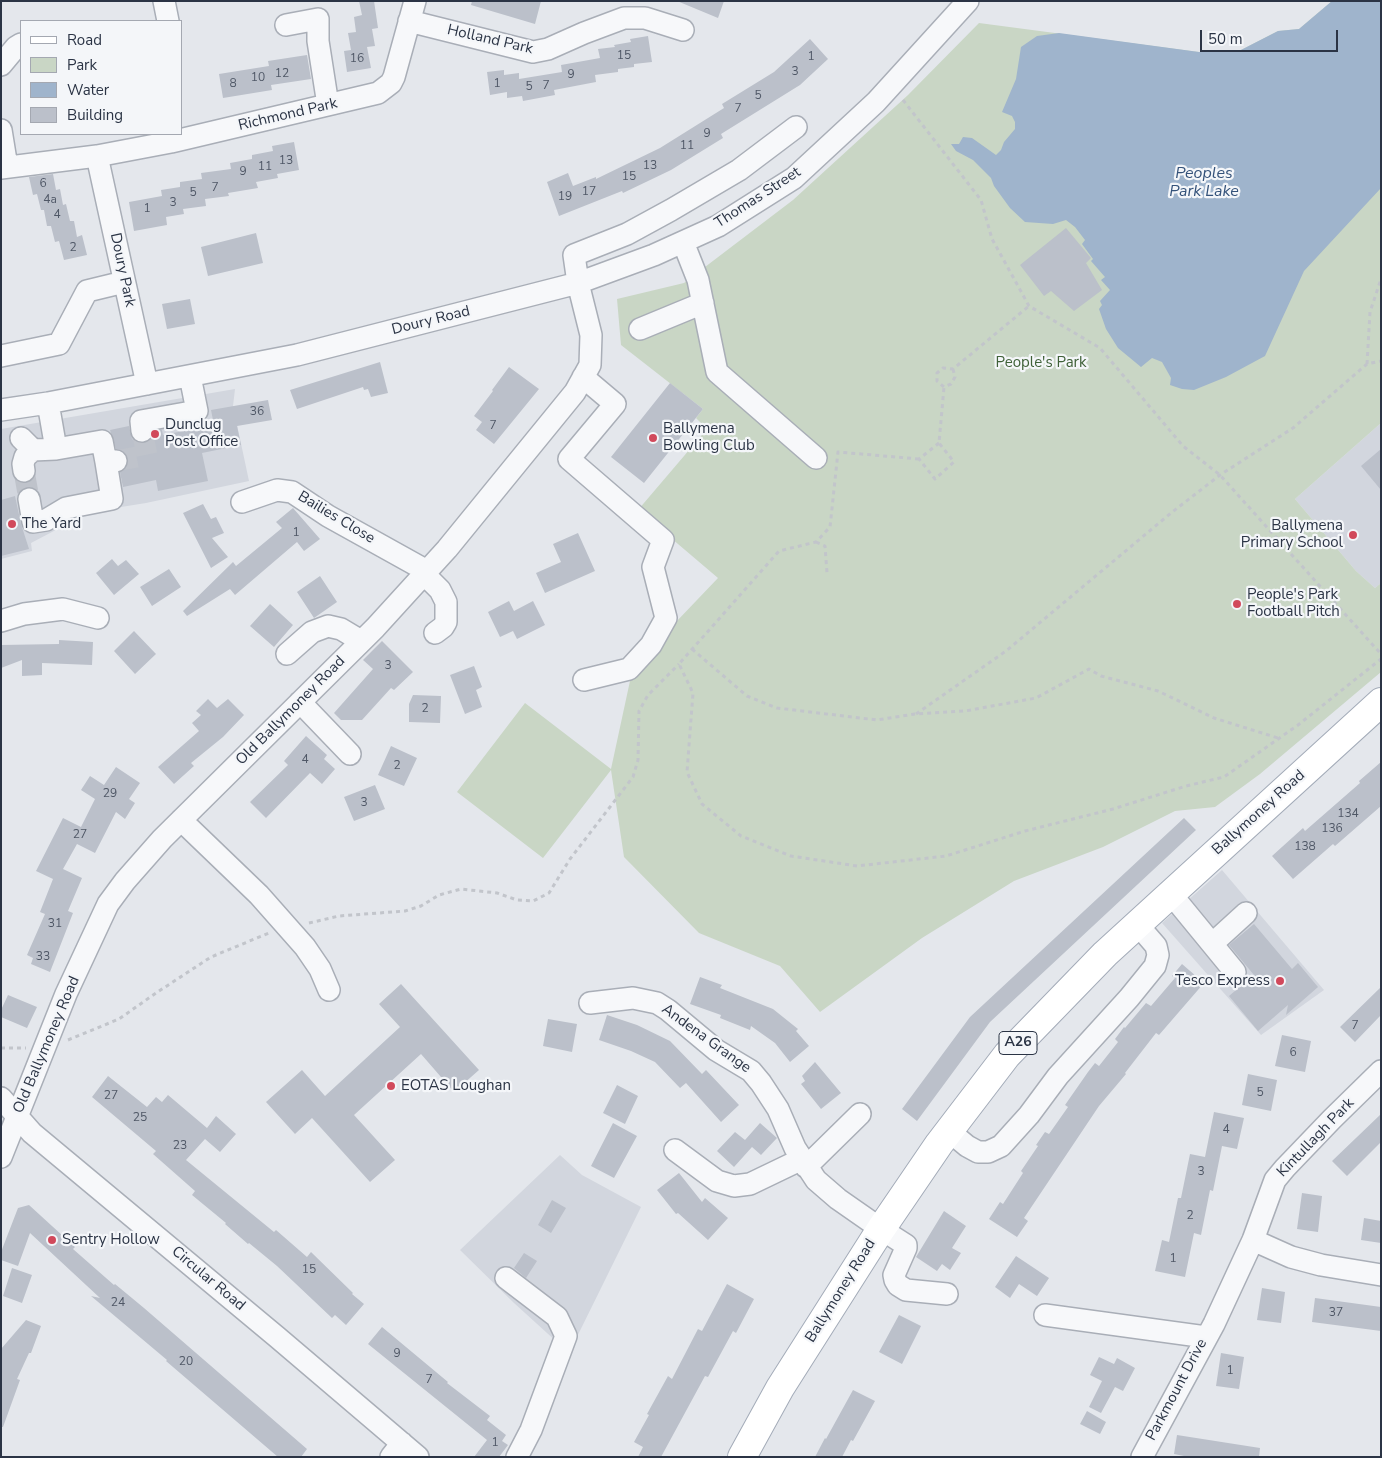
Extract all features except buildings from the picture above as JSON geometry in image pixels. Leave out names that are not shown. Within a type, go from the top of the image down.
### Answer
[{"type":"main road","name":"Ballymoney Road","points":[[742,1457],[780,1388],[881,1229],[949,1131],[1007,1056],[1105,954],[1381,702]]},
{"type":"street","points":[[164,1],[168,20]]},
{"type":"street","name":"Richmond Park","points":[[4,168],[97,156],[171,142],[378,93],[391,83],[394,77],[415,1]]},
{"type":"street","name":"Thomas Street","points":[[578,283],[654,256],[718,226],[794,178],[876,102],[961,4]]},
{"type":"street","name":"Holland Park","points":[[409,22],[533,52],[548,49],[624,18],[645,18],[683,30]]},
{"type":"street","points":[[286,25],[318,19],[318,41],[328,106]]},
{"type":"street","points":[[1,65],[20,45]]},
{"type":"street","points":[[578,283],[574,255],[627,234],[671,210],[739,170],[796,127]]},
{"type":"street","points":[[1,130],[4,168]]},
{"type":"street","name":"Doury Park","points":[[97,156],[147,384]]},
{"type":"street","points":[[683,242],[698,280],[717,372],[816,458]]},
{"type":"street","points":[[1,356],[59,344],[87,291],[124,282]]},
{"type":"street","name":"Doury Road","points":[[1,410],[48,403],[298,355],[578,283]]},
{"type":"street","name":"Old Ballymoney Road","points":[[1,1158],[66,994],[108,904],[125,881],[181,820],[361,641],[447,549],[575,392],[590,365],[591,335],[578,283]]},
{"type":"street","points":[[640,329],[703,303]]},
{"type":"street","points":[[142,431],[141,421],[197,411],[190,376]]},
{"type":"street","points":[[583,377],[616,404],[569,459],[663,540],[654,567],[666,618],[651,645],[630,669],[584,680]]},
{"type":"street","points":[[48,403],[56,449]]},
{"type":"street","points":[[24,471],[23,464],[27,444],[56,449],[102,442],[111,462],[112,499],[66,508],[46,520],[33,522],[29,499]]},
{"type":"street","name":"Bailies Close","points":[[242,502],[277,490],[292,492],[328,516],[425,572],[440,590],[446,602],[446,622],[435,633]]},
{"type":"street","points":[[1,621],[24,614],[63,609],[98,618]]},
{"type":"street","points":[[287,654],[312,632],[328,626],[341,629],[361,641]]},
{"type":"street","points":[[300,702],[350,754]]},
{"type":"street","points":[[181,820],[259,895],[287,927],[320,970],[329,990]]},
{"type":"street","points":[[1171,894],[1234,972]]},
{"type":"street","points":[[1212,944],[1246,913]]},
{"type":"street","points":[[949,1131],[972,1149],[988,1152],[1001,1146],[1018,1128],[1058,1076],[1130,998],[1155,966],[1158,955],[1156,946],[1137,924]]},
{"type":"street","name":"Andena Grange","points":[[590,1003],[633,998],[657,1003],[716,1050],[751,1071],[778,1108],[804,1163],[816,1180],[832,1194],[906,1245],[894,1275],[900,1287],[906,1290],[948,1294]]},
{"type":"street","name":"Kintullagh Park","points":[[1210,1331],[1253,1240],[1270,1190],[1280,1174],[1381,1071]]},
{"type":"street","name":"Circular Road","points":[[1,1098],[32,1133],[278,1337],[404,1452]]},
{"type":"street","points":[[674,1150],[718,1181],[734,1186],[750,1184],[804,1163],[860,1114]]},
{"type":"street","points":[[1253,1240],[1291,1257],[1381,1276]]},
{"type":"street","points":[[506,1278],[557,1317],[566,1336],[532,1430],[516,1457]]},
{"type":"street","points":[[1045,1315],[1210,1331]]},
{"type":"street","name":"Parkmount Drive","points":[[1142,1457],[1210,1331]]},
{"type":"path","points":[[891,86],[981,200],[992,239],[1029,306],[1100,348],[1183,446],[1220,475],[1381,654]]},
{"type":"path","points":[[1367,364],[1370,312],[1381,279]]},
{"type":"path","points":[[944,387],[936,381],[937,373],[943,368],[954,369],[1029,306]]},
{"type":"path","points":[[915,714],[1006,651],[1171,513],[1220,475],[1293,428],[1367,364],[1381,361]]},
{"type":"path","points":[[944,387],[951,384],[955,377],[954,369]]},
{"type":"path","points":[[919,459],[938,443],[944,387]]},
{"type":"path","points":[[1,1048],[44,1047],[81,1035],[119,1019],[211,957],[287,927],[339,916],[406,911],[421,906],[439,895],[461,889],[497,893],[517,900],[533,901],[548,893],[570,860],[633,777],[638,760],[640,711],[648,695],[679,664],[779,550],[816,542],[830,527],[838,452],[919,459],[935,478],[954,462],[938,443]]},
{"type":"path","points":[[816,542],[825,546],[827,573]]},
{"type":"path","points":[[692,649],[747,696],[777,708],[877,720],[915,714],[965,711],[1036,698],[1089,669],[1100,676],[1158,691],[1214,718],[1279,738]]},
{"type":"path","points":[[679,664],[693,693],[687,772],[702,804],[741,836],[791,856],[857,866],[946,856],[1025,831],[1113,809],[1186,786],[1224,777],[1298,725],[1381,658]]},
{"type":"shaded area","points":[[235,389],[233,406],[249,481],[146,503],[90,512],[31,543],[32,551],[1,559],[1,429]]},
{"type":"shaded area","name":"Ballymena Primary School","points":[[1381,423],[1381,583],[1375,588],[1356,571],[1295,499]]},
{"type":"shaded area","points":[[1222,870],[1324,990],[1261,1035],[1162,923]]},
{"type":"shaded area","points":[[560,1155],[582,1175],[641,1207],[569,1353],[460,1250]]},
{"type":"green space","name":"People's Park","points":[[1332,1],[1381,1],[1381,423],[1295,499],[1356,571],[1375,588],[1381,583],[1381,672],[1260,774],[1215,807],[1175,811],[1103,847],[1014,881],[922,938],[820,1012],[780,966],[699,933],[624,857],[611,770],[543,858],[457,792],[525,703],[611,769],[633,667],[718,578],[638,510],[707,429],[696,418],[703,409],[621,345],[617,299],[684,283],[793,200],[908,95],[979,23],[1199,52],[1239,51],[1278,31],[1299,29]]},
{"type":"water","name":"Peoples Park Lake","points":[[1332,1],[1381,1],[1381,188],[1304,271],[1265,356],[1226,377],[1194,390],[1170,385],[1171,378],[1162,362],[1152,358],[1141,367],[1118,348],[1106,329],[1099,309],[1102,305],[1100,301],[1110,290],[1101,280],[1105,277],[1091,261],[1093,259],[1082,244],[1085,240],[1075,227],[1066,220],[1053,224],[1025,222],[1010,208],[994,186],[991,178],[973,160],[956,151],[951,144],[959,144],[963,137],[972,138],[996,155],[1001,150],[1004,142],[1015,129],[1015,122],[1012,116],[1002,112],[1016,79],[1021,47],[1037,36],[1059,33],[1199,52],[1239,51],[1278,31],[1299,29]]},
{"type":"tunnel","points":[[116,461],[147,455],[142,431]]},
{"type":"tunnel","points":[[24,471],[29,499]]},
{"type":"place","name":"Dunclug Post Office","points":[[155,434]]},
{"type":"place","name":"Ballymena Bowling Club","points":[[653,438]]},
{"type":"place","name":"The Yard","points":[[12,524]]},
{"type":"place","name":"Ballymena Primary School","points":[[1353,535]]},
{"type":"place","name":"People's Park Football Pitch","points":[[1237,604]]},
{"type":"place","name":"Tesco Express","points":[[1280,981]]},
{"type":"place","name":"EOTAS Loughan","points":[[391,1086]]},
{"type":"place","name":"Sentry Hollow","points":[[52,1240]]}]
